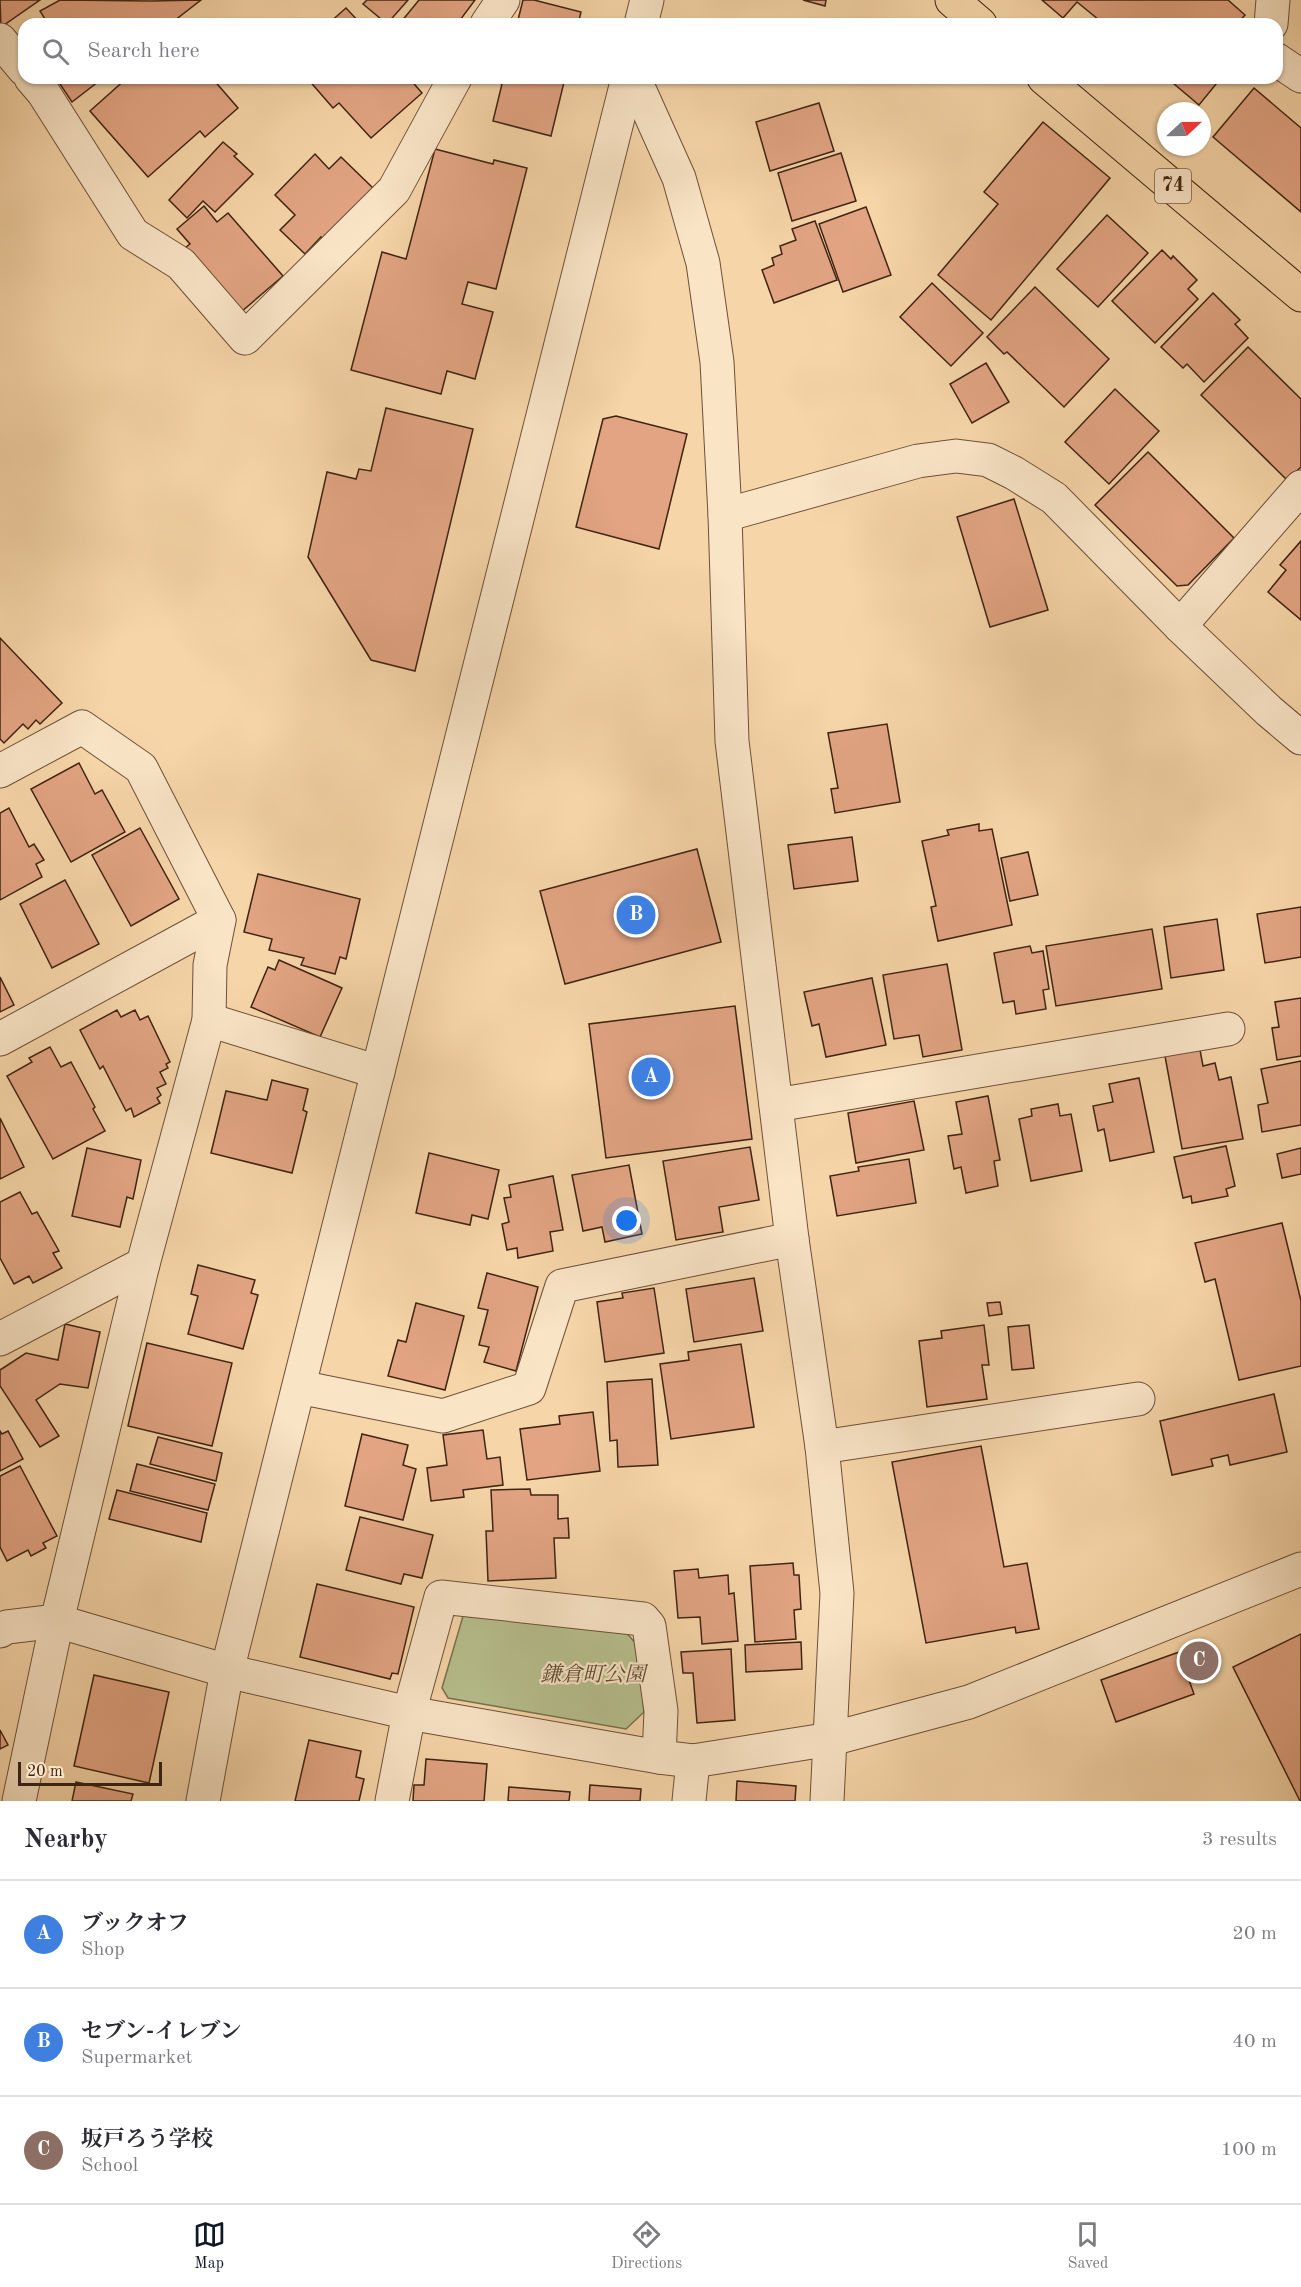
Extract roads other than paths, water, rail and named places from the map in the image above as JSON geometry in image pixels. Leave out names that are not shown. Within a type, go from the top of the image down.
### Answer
[{"type":"main road","points":[[952,0],[973,18]]},
{"type":"main road","name":"74","points":[[1051,84],[1301,295]]},
{"type":"street","points":[[491,18],[503,0]]},
{"type":"street","points":[[642,18],[647,0]]},
{"type":"street","points":[[1272,18],[1273,0]]},
{"type":"street","points":[[0,40],[18,62]]},
{"type":"street","points":[[1283,64],[1301,76]]},
{"type":"street","points":[[36,84],[133,234],[181,264],[245,338],[394,190],[452,84]]},
{"type":"street","points":[[203,1801],[227,1671],[626,84]]},
{"type":"street","points":[[637,84],[679,178],[703,263],[717,362],[725,515],[732,741],[792,1239],[822,1447],[837,1593],[827,1801]]},
{"type":"street","points":[[725,515],[918,461],[956,456],[988,460],[1054,498],[1180,626],[1269,711],[1301,738]]},
{"type":"street","points":[[1180,626],[1301,488]]},
{"type":"street","points":[[0,771],[82,727],[141,768],[219,920],[210,965],[208,1020],[143,1264],[57,1621],[19,1801]]},
{"type":"street","points":[[0,1040],[219,920]]},
{"type":"street","points":[[208,1020],[378,1072]]},
{"type":"street","points":[[776,1105],[1228,1029]]},
{"type":"street","points":[[298,1387],[443,1416],[528,1388],[562,1286],[792,1239]]},
{"type":"street","points":[[0,1339],[143,1264]]},
{"type":"street","points":[[822,1447],[1138,1399]]},
{"type":"street","points":[[0,1631],[7,1627],[57,1621],[227,1671],[410,1713],[658,1757],[693,1761],[831,1739],[969,1702],[1301,1569]]},
{"type":"street","points":[[392,1801],[410,1713],[441,1597],[644,1619],[649,1626],[661,1711],[658,1757]]},
{"type":"street","points":[[689,1801],[693,1761]]},
{"type":"place","name":"セブン-イレブン","points":[[636,915]]},
{"type":"place","name":"ブックオフ","points":[[651,1077]]},
{"type":"place","name":"坂戸ろう学校","points":[[1199,1661]]},
{"type":"park label","name":"鎌倉町公園","points":[[593,1675]]}]
